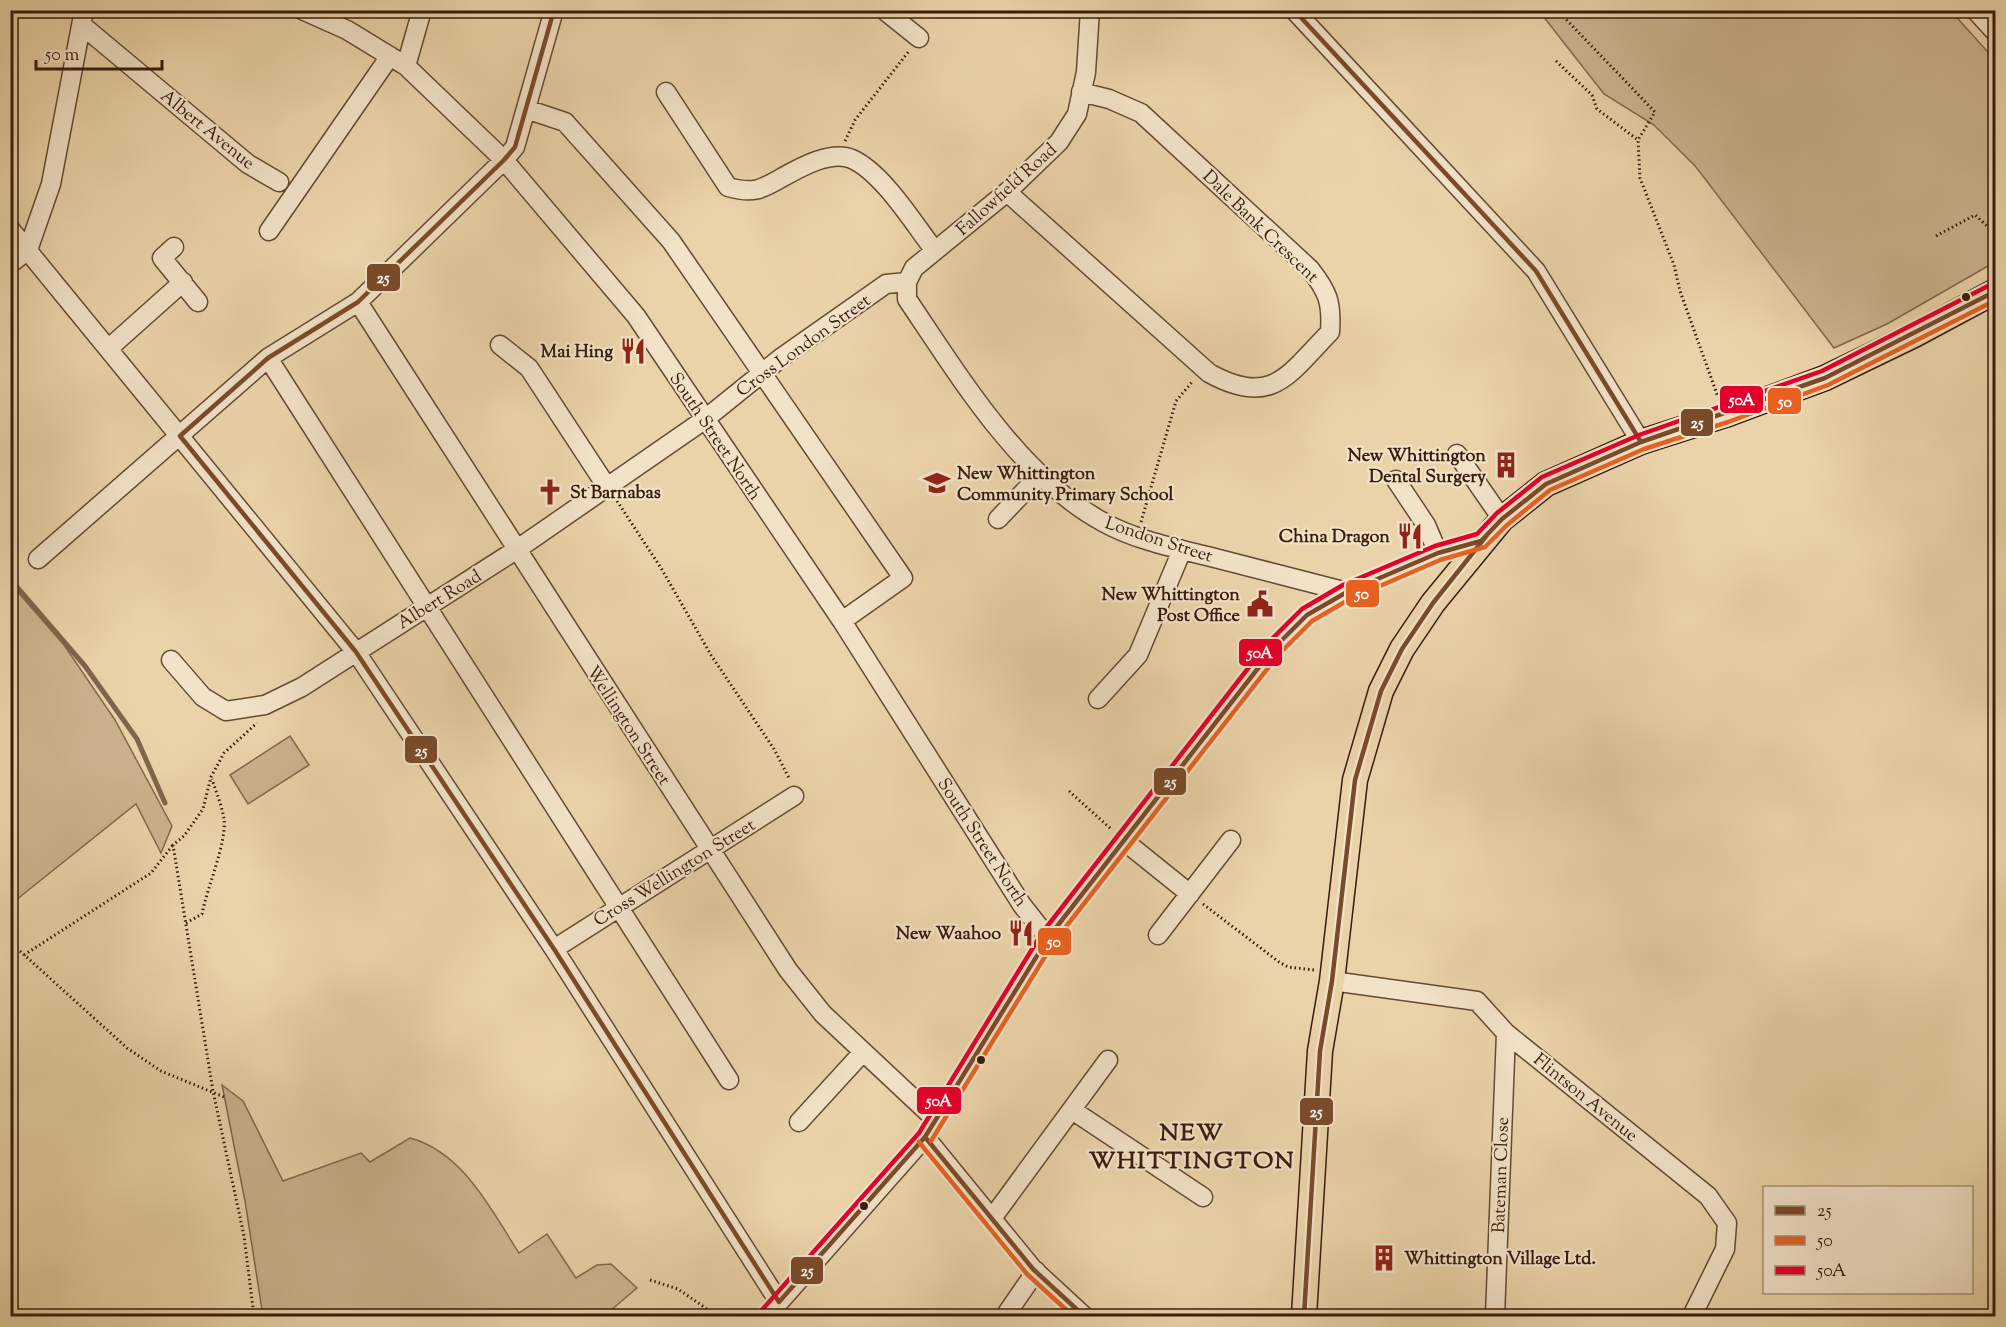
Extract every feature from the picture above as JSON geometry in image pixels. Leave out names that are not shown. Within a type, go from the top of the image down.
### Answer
[{"type":"main road","points":[[1304,1317],[1320,1051],[1332,977],[1355,780],[1381,690],[1408,640],[1481,541],[1502,519],[1546,484],[1641,442],[1725,415],[1825,378],[1914,335],[1995,291]]},
{"type":"street","name":"South Street North","points":[[302,10],[347,30],[406,66],[504,160],[636,316],[704,420],[842,621],[1022,905],[1048,938]]},
{"type":"street","points":[[406,66],[422,10]]},
{"type":"street","points":[[39,559],[268,358],[358,302],[504,160],[515,147],[554,10]]},
{"type":"street","points":[[884,10],[919,38]]},
{"type":"street","name":"Fallowfield Road","points":[[907,282],[914,267],[1007,192],[1059,142],[1077,114],[1086,72],[1090,10]]},
{"type":"street","points":[[1294,10],[1536,271],[1641,442]]},
{"type":"street","points":[[1975,10],[1995,33]]},
{"type":"street","points":[[10,264],[28,250],[51,184],[84,18]]},
{"type":"street","name":"Albert Avenue","points":[[84,18],[248,164],[279,182]]},
{"type":"street","points":[[269,231],[390,56]]},
{"type":"street","points":[[666,92],[728,187],[749,193],[770,185],[802,166],[826,158],[851,158],[874,174],[935,250]]},
{"type":"street","name":"Dale Bank Crescent","points":[[1007,192],[1204,368],[1233,386],[1261,389],[1285,378],[1330,332],[1331,310],[1326,290],[1310,269],[1141,113],[1109,99],[1082,92]]},
{"type":"street","points":[[526,109],[565,122],[671,241],[903,578],[842,621]]},
{"type":"street","points":[[10,229],[356,652],[554,949],[779,1302]]},
{"type":"street","points":[[174,247],[162,258],[198,302]]},
{"type":"street","points":[[108,349],[183,282]]},
{"type":"street","name":"Cross London Street","points":[[704,420],[782,357],[886,284],[907,282]]},
{"type":"street","name":"London Street","points":[[907,282],[907,299],[1016,452],[1039,476],[1074,504],[1104,523],[1137,536],[1182,550],[1347,592]]},
{"type":"street","name":"Wellington Street","points":[[358,302],[788,970],[823,1014],[935,1119]]},
{"type":"street","points":[[501,345],[529,368],[607,487]]},
{"type":"street","points":[[268,358],[729,1080]]},
{"type":"street","name":"Albert Road","points":[[171,660],[203,697],[226,711],[265,705],[302,687],[516,550],[704,420]]},
{"type":"street","points":[[1457,454],[1502,519]]},
{"type":"street","points":[[998,519],[1039,476]]},
{"type":"street","points":[[1396,480],[1426,525],[1438,553]]},
{"type":"street","points":[[767,1317],[925,1137],[1048,938],[1273,649],[1307,615],[1347,592],[1438,553],[1481,541]]},
{"type":"street","points":[[1098,699],[1138,656],[1182,550]]},
{"type":"street","name":"Cross Wellington Street","points":[[554,949],[794,796]]},
{"type":"street","points":[[1123,840],[1190,894]]},
{"type":"street","points":[[1158,935],[1231,840]]},
{"type":"street","name":"Flintson Avenue","points":[[1332,977],[1477,1001],[1506,1033],[1708,1196],[1728,1223],[1725,1249],[1692,1317]]},
{"type":"street","name":"Bateman Close","points":[[1495,1317],[1506,1033]]},
{"type":"street","points":[[799,1122],[863,1052]]},
{"type":"street","points":[[993,1217],[1108,1060]]},
{"type":"street","points":[[1072,1110],[1203,1197]]},
{"type":"street","points":[[925,1137],[1036,1271],[1083,1317]]},
{"type":"street","points":[[1005,1317],[1036,1271]]},
{"type":"path","points":[[1557,10],[1655,112],[1638,140],[1640,178],[1674,265],[1680,291],[1725,415]]},
{"type":"path","points":[[837,158],[855,120],[919,38]]},
{"type":"path","points":[[1556,61],[1592,95],[1597,108],[1638,140]]},
{"type":"path","points":[[1936,237],[1975,215],[1995,234]]},
{"type":"path","points":[[1137,536],[1176,401],[1204,368]]},
{"type":"path","points":[[607,487],[661,567],[711,655],[774,749],[789,775],[794,796]]},
{"type":"path","points":[[24,955],[151,873],[173,845],[184,836],[203,809],[211,777],[224,753],[255,727],[265,705]]},
{"type":"path","points":[[185,924],[202,914],[206,890],[222,840],[224,820],[211,777]]},
{"type":"path","points":[[1069,792],[1123,840]]},
{"type":"path","points":[[173,845],[213,1091],[244,1236],[254,1317]]},
{"type":"path","points":[[1190,894],[1279,962],[1288,967],[1332,977]]},
{"type":"path","points":[[10,942],[127,1047],[160,1071],[225,1097]]},
{"type":"path","points":[[650,1280],[678,1289],[717,1317]]},
{"type":"shaded area","points":[[1539,11],[1951,11],[1995,60],[1995,262],[1887,324],[1834,348],[1696,167],[1654,125],[1604,94]]},
{"type":"shaded area","points":[[10,583],[64,645],[115,720],[172,826],[161,853],[136,804],[11,904]]},
{"type":"shaded area","points":[[290,736],[309,765],[248,804],[230,775]]},
{"type":"shaded area","points":[[222,1085],[243,1101],[283,1181],[361,1153],[370,1162],[410,1138],[429,1145],[460,1169],[486,1201],[519,1253],[547,1234],[576,1278],[597,1265],[611,1264],[637,1288],[604,1316],[263,1316],[245,1201]]},
{"type":"waterway","points":[[10,579],[85,666],[137,739],[165,803]]},
{"type":"transit line","name":"25","points":[[554,10],[515,147],[504,160],[358,302],[268,358],[180,436],[356,652],[554,949],[779,1302],[925,1137],[1048,938],[1273,649],[1307,615],[1347,592],[1438,553],[1481,541],[1502,519],[1546,484],[1641,442],[1825,378],[1996,291]]},
{"type":"transit line","name":"25","points":[[1294,10],[1536,271],[1641,442]]},
{"type":"transit line","name":"50A","points":[[761,1311],[919,1133],[1042,933],[1267,644],[1302,609],[1343,585],[1435,546],[1477,534],[1497,513],[1542,477],[1639,435],[1822,371],[1992,284]]},
{"type":"transit line","name":"50","points":[[931,1141],[1054,942],[1279,654],[1312,621],[1350,599],[1440,560],[1485,547],[1507,525],[1550,490],[1644,449],[1728,422],[1828,385],[1996,300]]},
{"type":"transit line","name":"25","points":[[1304,1316],[1320,1051],[1332,981],[1355,780],[1381,691],[1402,649],[1433,603],[1487,535]]},
{"type":"transit line","name":"25","points":[[925,1137],[1033,1269],[1084,1316]]},
{"type":"transit line","name":"50","points":[[919,1142],[1027,1274],[1073,1316]]},
{"type":"place","name":"Mai Hing","points":[[633,351]]},
{"type":"place","name":"New Whittington Dental Surgery","points":[[1506,465]]},
{"type":"place","name":"New Whittington Community Primary School","points":[[937,483]]},
{"type":"place","name":"St Barnabas","points":[[550,492]]},
{"type":"place","name":"China Dragon","points":[[1410,536]]},
{"type":"place","name":"New Whittington Post Office","points":[[1260,604]]},
{"type":"place","name":"New Waahoo","points":[[1021,933]]},
{"type":"place","name":"Whittington Village Ltd.","points":[[1384,1258]]},
{"type":"district","name":"NEW WHITTINGTON","points":[[1192,1146]]}]
